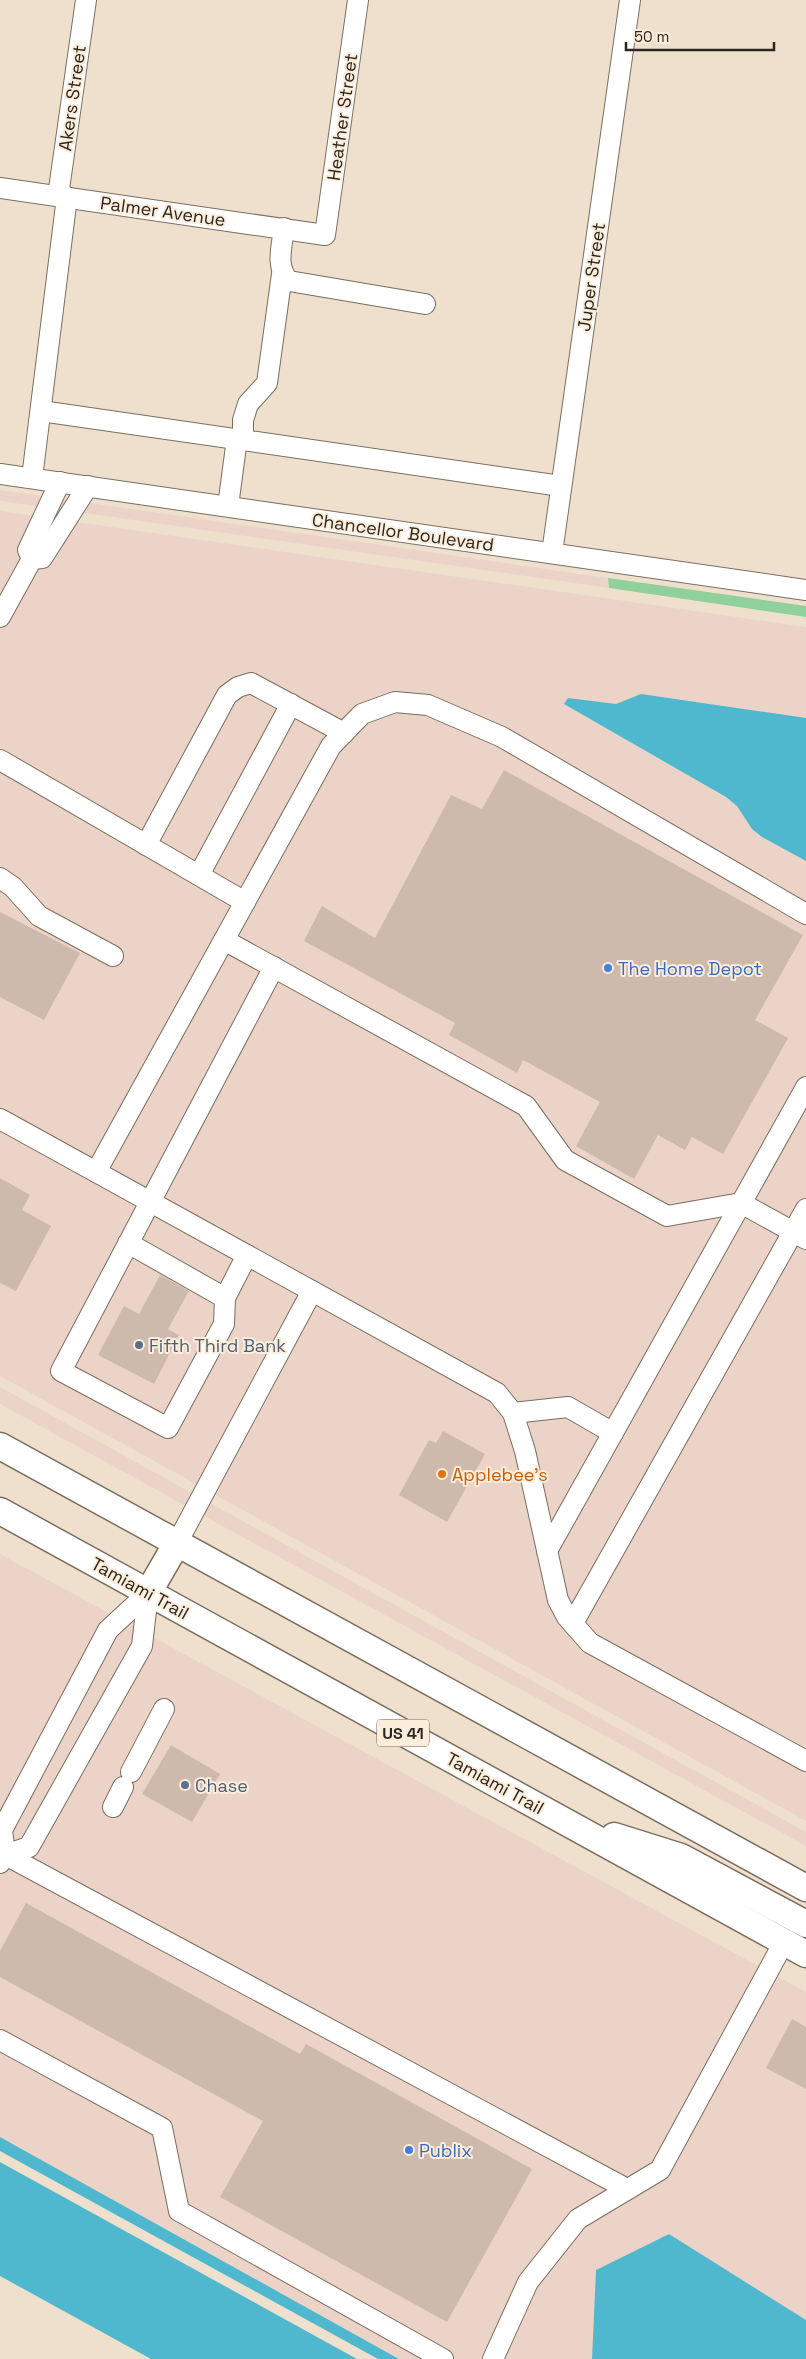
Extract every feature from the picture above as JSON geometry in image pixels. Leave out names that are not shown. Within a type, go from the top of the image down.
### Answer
[{"type":"main road","points":[[0,1446],[806,1888]]},
{"type":"main road","name":"Tamiami Trail","points":[[0,1511],[795,1948]]},
{"type":"main road","points":[[148,1592],[176,1543]]},
{"type":"main road","points":[[561,1820],[681,1857],[806,1924]]},
{"type":"street","name":"Akers Street","points":[[32,478],[41,411],[62,197],[86,0]]},
{"type":"street","name":"Heather Street","points":[[325,234],[358,0]]},
{"type":"street","name":"Juper Street","points":[[552,553],[630,0]]},
{"type":"street","name":"Palmer Avenue","points":[[0,188],[325,234]]},
{"type":"street","points":[[228,506],[243,420],[248,404],[267,383],[282,274],[280,266],[284,228]]},
{"type":"street","points":[[282,274],[289,281],[425,304]]},
{"type":"street","points":[[41,411],[561,486]]},
{"type":"street","name":"Chancellor Boulevard","points":[[0,474],[806,590]]},
{"type":"street","points":[[32,559],[28,550],[60,482]]},
{"type":"street","points":[[32,559],[42,558],[88,486]]},
{"type":"street","points":[[0,616],[32,559]]},
{"type":"street","points":[[146,845],[227,695],[238,686],[251,683],[344,733]]},
{"type":"street","points":[[96,1172],[331,746],[362,714],[395,702],[428,705],[502,736],[806,914]]},
{"type":"street","points":[[199,875],[291,704]]},
{"type":"street","points":[[0,760],[245,902]]},
{"type":"street","points":[[0,878],[13,887],[39,916],[113,956]]},
{"type":"street","points":[[224,940],[526,1106],[565,1160],[667,1216],[741,1203],[800,1235]]},
{"type":"street","points":[[247,1255],[225,1298],[224,1324],[168,1428],[61,1371],[274,967]]},
{"type":"street","points":[[547,1551],[806,1087]]},
{"type":"street","points":[[0,1119],[497,1393],[513,1413],[525,1451],[558,1600],[573,1623],[590,1642],[806,1761]]},
{"type":"street","points":[[573,1623],[800,1235],[806,1210]]},
{"type":"street","points":[[128,1243],[225,1298]]},
{"type":"street","points":[[176,1543],[312,1291]]},
{"type":"street","points":[[513,1413],[568,1407],[613,1433]]},
{"type":"street","points":[[2,1857],[29,1847],[142,1646],[148,1592]]},
{"type":"street","points":[[2,1857],[2,1830],[108,1630],[148,1592]]},
{"type":"street","points":[[113,1806],[164,1709]]},
{"type":"street","points":[[2,1857],[627,2189]]},
{"type":"street","points":[[492,2359],[528,2282],[578,2218],[660,2170],[795,1948]]},
{"type":"street","points":[[0,2040],[162,2128],[179,2211],[443,2359]]},
{"type":"shaded area","points":[[0,490],[608,578],[609,588],[0,501]]},
{"type":"shaded area","points":[[0,511],[806,627],[806,1821],[0,1376]]},
{"type":"shaded area","points":[[0,1387],[806,1832],[806,1846],[0,1404]]},
{"type":"shaded area","points":[[0,1554],[806,1992],[806,2320],[669,2234],[596,2270],[592,2359],[399,2359],[0,2137]]},
{"type":"green space","points":[[608,578],[806,606],[806,617],[609,588]]},
{"type":"water","points":[[641,694],[806,718],[806,861],[762,837],[752,829],[737,806],[726,797],[564,704],[568,698],[616,704]]},
{"type":"water","points":[[0,2137],[399,2359],[378,2359],[0,2151]]},
{"type":"water","points":[[0,2162],[357,2359],[151,2359],[0,2276]]},
{"type":"water","points":[[669,2234],[806,2320],[806,2359],[592,2359],[596,2270]]},
{"type":"building","name":"The Home Depot","points":[[504,770],[803,935],[755,1020],[788,1038],[723,1154],[692,1137],[685,1150],[658,1135],[634,1179],[576,1146],[600,1102],[523,1060],[517,1073],[449,1035],[455,1023],[304,941],[322,906],[375,938],[451,795],[482,809]]},
{"type":"building","points":[[0,912],[80,953],[44,1020],[0,997]]},
{"type":"building","points":[[0,1178],[30,1195],[22,1210],[51,1226],[16,1291],[0,1283]]},
{"type":"building","name":"Fifth Third Bank","points":[[160,1275],[189,1291],[168,1329],[179,1335],[154,1384],[98,1355],[124,1306],[139,1314]]},
{"type":"building","name":"Applebee's","points":[[443,1431],[485,1454],[447,1522],[399,1495],[429,1440],[436,1443]]},
{"type":"building","points":[[171,1745],[220,1774],[192,1822],[142,1794]]},
{"type":"building","points":[[26,1903],[300,2054],[306,2044],[532,2169],[447,2322],[220,2197],[263,2121],[0,1977],[0,1951]]},
{"type":"building","points":[[792,2019],[806,2027],[806,2089],[766,2068]]},
{"type":"place","name":"The Home Depot","points":[[608,968]]},
{"type":"place","name":"Fifth Third Bank","points":[[139,1345]]},
{"type":"place","name":"Applebee's","points":[[442,1474]]},
{"type":"place","name":"Chase","points":[[185,1785]]},
{"type":"place","name":"Publix","points":[[409,2150]]}]
